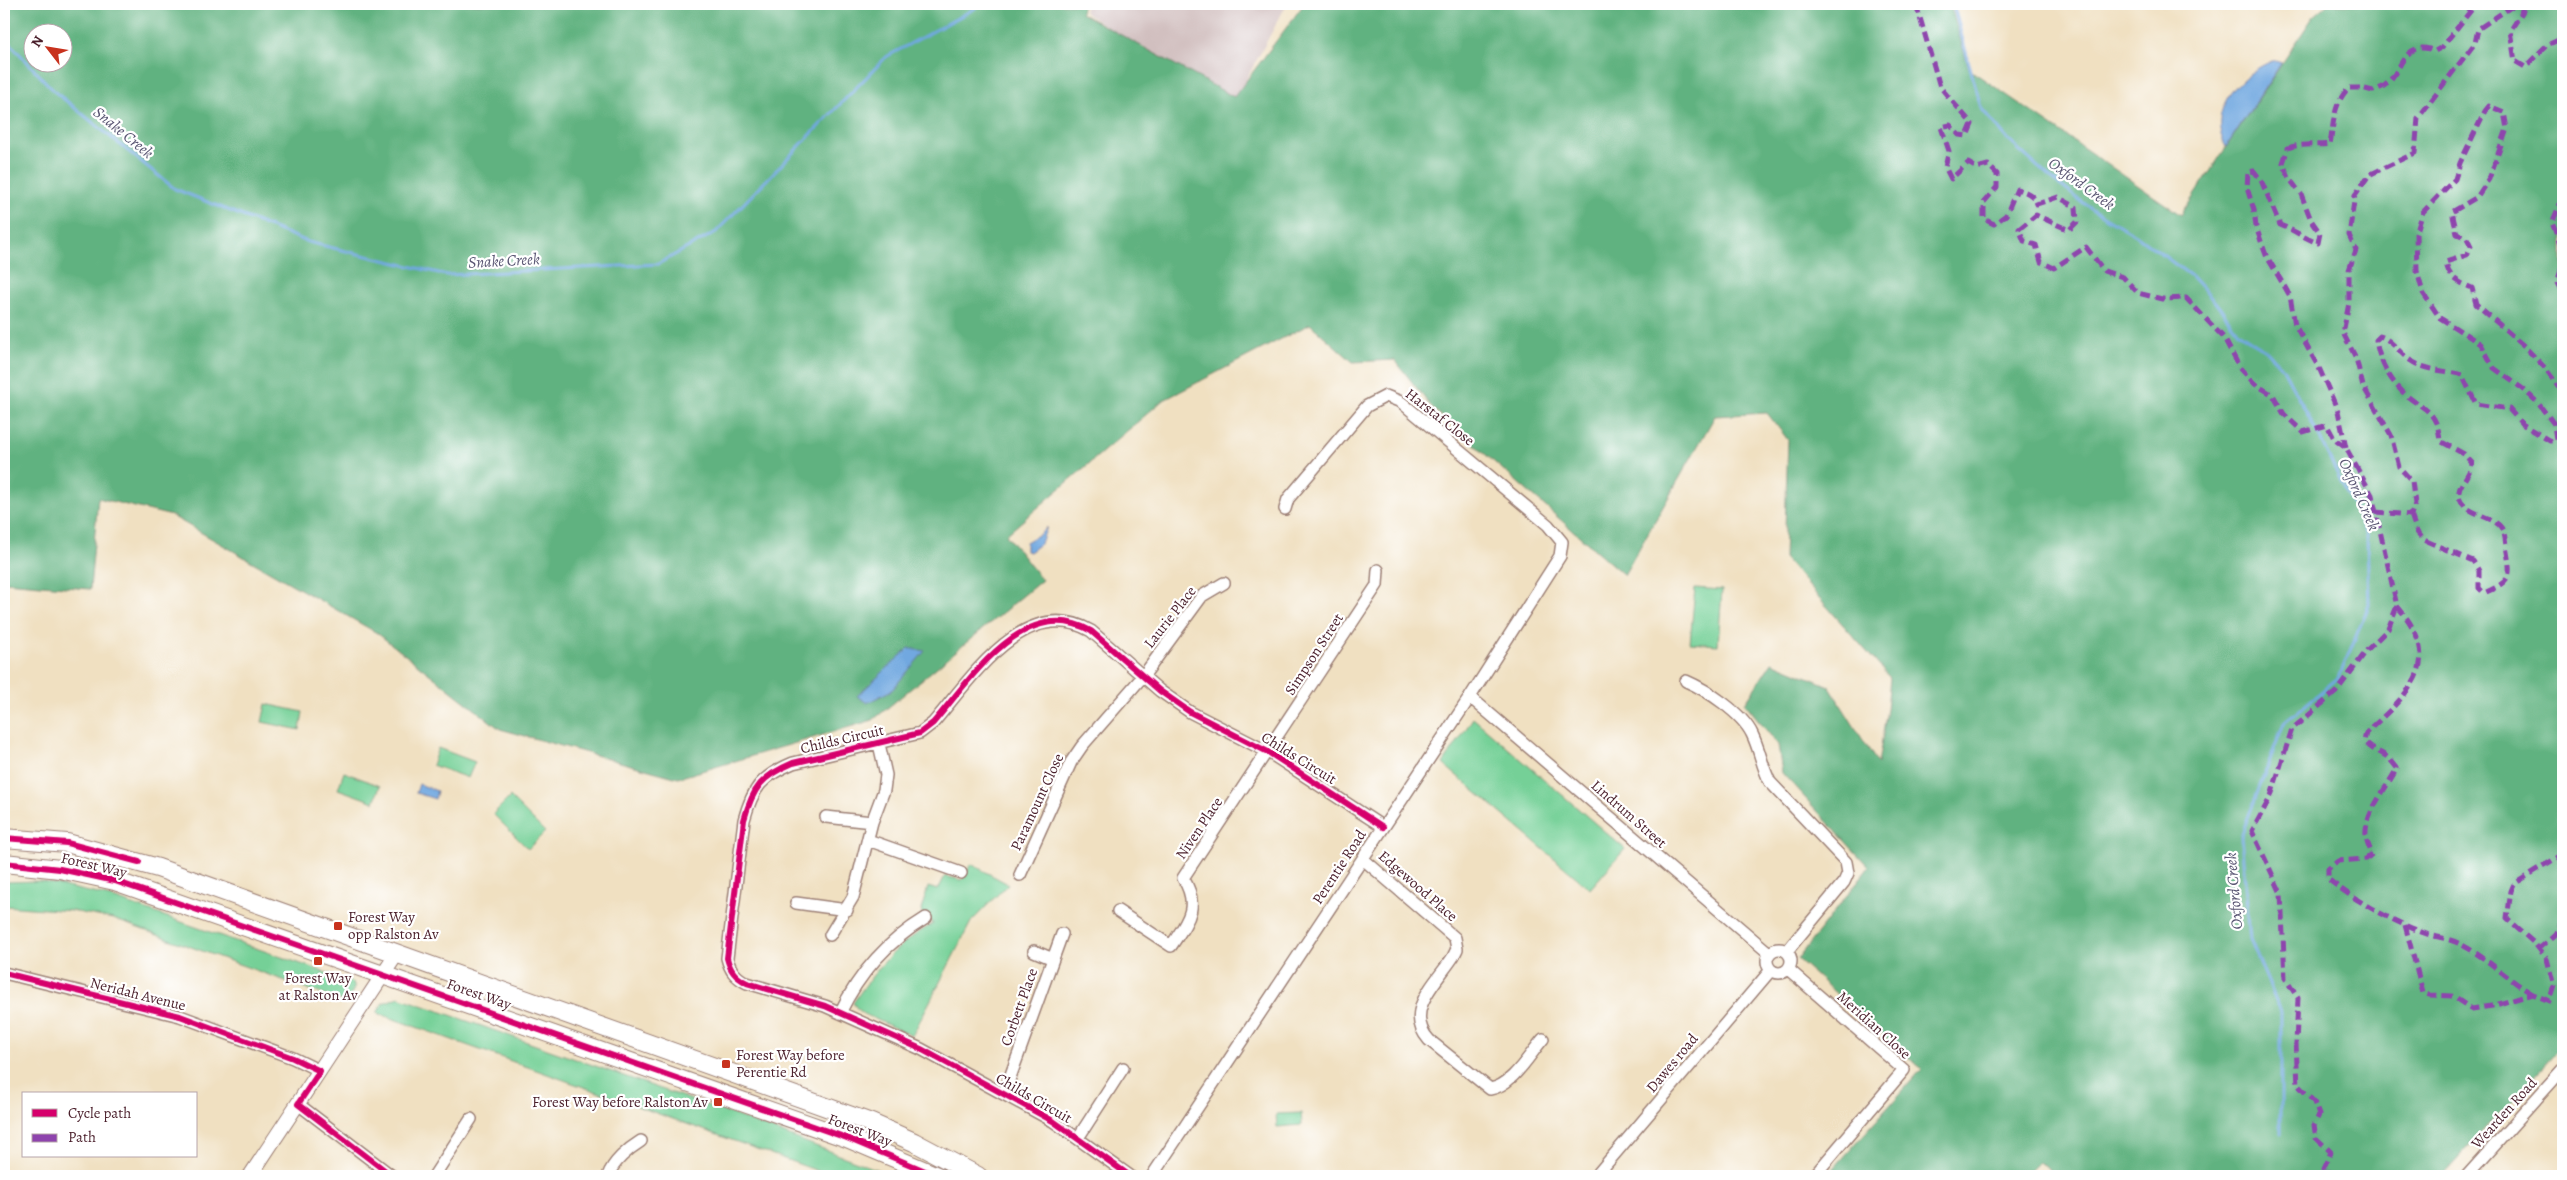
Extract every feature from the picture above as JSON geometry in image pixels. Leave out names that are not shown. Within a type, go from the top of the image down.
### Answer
[{"type":"main road","name":"Forest Way","points":[[4,838],[67,843],[119,855],[871,1123],[914,1142],[978,1176]]},
{"type":"main road","name":"Forest Way","points":[[4,863],[60,869],[115,881],[847,1138],[937,1176]]},
{"type":"street","name":"Harstaf Close","points":[[1285,509],[1288,499],[1368,406],[1386,396],[1401,402],[1528,507],[1560,536],[1563,547]]},
{"type":"street","name":"Perentie Road","points":[[1152,1176],[1470,697],[1560,556],[1563,547]]},
{"type":"street","name":"Simpson Street","points":[[1268,752],[1377,586],[1378,570]]},
{"type":"street","name":"Laurie Place","points":[[1144,675],[1202,596],[1224,583]]},
{"type":"street","name":"Childs Circuit","points":[[1130,1176],[1054,1121],[921,1050],[825,1006],[747,983],[738,978],[730,969],[727,958],[744,820],[750,800],[758,785],[777,770],[793,763],[920,733],[933,722],[1006,640],[1044,624],[1061,621],[1078,623],[1091,631],[1190,712],[1268,752],[1383,827]]},
{"type":"street","name":"Paramount Close","points":[[1020,875],[1072,762],[1082,746],[1144,675]]},
{"type":"street","points":[[1686,681],[1705,690],[1742,721],[1752,733],[1763,768],[1770,782],[1846,862],[1848,873],[1844,882],[1788,952]]},
{"type":"street","name":"Lindrum Street","points":[[1470,697],[1769,953]]},
{"type":"street","points":[[830,935],[854,897],[872,822],[884,790],[886,775],[879,744]]},
{"type":"street","name":"Niven Place","points":[[1118,911],[1171,946],[1192,915],[1191,891],[1184,878],[1268,752]]},
{"type":"street","points":[[826,817],[872,822]]},
{"type":"street","points":[[868,840],[961,873]]},
{"type":"street","name":"Edgewood Place","points":[[1363,858],[1455,938],[1456,949],[1453,957],[1419,1008],[1418,1018],[1421,1031],[1429,1040],[1490,1089],[1498,1088],[1507,1082],[1543,1039]]},
{"type":"street","points":[[796,903],[847,910]]},
{"type":"street","points":[[840,1013],[856,982],[891,943],[926,918]]},
{"type":"street","name":"Corbett Place","points":[[1004,1094],[1062,934]]},
{"type":"street","points":[[1781,949],[1788,952],[1792,959],[1788,969],[1778,973],[1771,970],[1767,961],[1769,953],[1781,949]]},
{"type":"street","name":"Corbett Place","points":[[1034,951],[1053,959]]},
{"type":"street","points":[[250,1176],[396,955]]},
{"type":"street","name":"Meridian Close","points":[[1788,969],[1904,1070],[1814,1176]]},
{"type":"street","name":"Dawes road","points":[[1596,1176],[1771,970]]},
{"type":"street","name":"Neridah Avenue","points":[[4,973],[180,1016],[293,1058],[320,1071]]},
{"type":"street","points":[[1078,1138],[1123,1068]]},
{"type":"street","name":"Wearden Road","points":[[2467,1176],[2563,1069]]},
{"type":"street","points":[[298,1104],[392,1176]]},
{"type":"street","points":[[434,1176],[471,1119]]},
{"type":"street","points":[[608,1176],[628,1150],[641,1141]]},
{"type":"shaded area","points":[[1086,4],[1287,4],[1234,102],[1199,86],[1084,12]]},
{"type":"green space","points":[[4,4],[1083,4],[1081,13],[1234,97],[1304,4],[1950,4],[1969,69],[2181,215],[2313,17],[2328,4],[2563,4],[2563,1045],[2442,1176],[2055,1176],[2040,1162],[2026,1176],[1827,1176],[1922,1069],[1797,959],[1869,867],[1782,773],[1778,745],[1745,703],[1772,662],[1829,686],[1878,764],[1890,678],[1784,558],[1788,440],[1767,413],[1715,416],[1624,575],[1432,408],[1395,360],[1353,362],[1310,324],[1162,401],[1006,535],[1042,580],[873,720],[678,778],[500,729],[377,633],[172,516],[98,498],[90,589],[4,582]]},
{"type":"green space","points":[[1695,588],[1722,590],[1718,645],[1690,643]]},
{"type":"green space","points":[[266,704],[303,712],[300,730],[262,722]]},
{"type":"green space","points":[[1473,718],[1625,849],[1590,889],[1443,764]]},
{"type":"green space","points":[[438,748],[475,762],[468,778],[432,765]]},
{"type":"green space","points":[[344,772],[380,786],[374,802],[338,789]]},
{"type":"green space","points":[[510,797],[545,832],[528,849],[493,814]]},
{"type":"green space","points":[[971,864],[1008,884],[971,922],[912,1036],[860,1012],[853,1003],[879,968],[898,948],[920,931],[933,924],[927,913],[922,914],[921,910],[928,887],[938,890],[945,876],[962,880]]},
{"type":"green space","points":[[41,881],[107,896],[350,981],[355,986],[347,1003],[113,919],[72,911],[4,906],[4,882]]},
{"type":"green space","points":[[399,997],[732,1114],[894,1176],[832,1176],[377,1013],[383,1003]]},
{"type":"green space","points":[[1301,1113],[1302,1125],[1277,1127],[1276,1114]]},
{"type":"water","points":[[2275,60],[2282,62],[2226,147],[2221,133],[2220,119],[2223,106],[2239,83],[2250,73]]},
{"type":"water","points":[[1047,527],[1041,543],[1029,552],[1026,551],[1026,542],[1040,534]]},
{"type":"water","points":[[909,648],[925,651],[892,690],[867,703],[857,696]]},
{"type":"water","points":[[419,784],[437,791],[435,799],[416,793]]},
{"type":"waterway","name":"Snake Creek","points":[[4,37],[54,91],[175,189],[308,242],[447,275],[658,264],[716,232],[886,57],[983,4]]},
{"type":"waterway","name":"Oxford Creek","points":[[1953,4],[1981,108],[2007,139],[2048,176],[2093,210],[2136,235],[2191,276],[2215,302],[2238,332],[2265,350],[2283,369],[2319,436],[2367,535],[2369,605],[2339,677],[2284,723],[2241,836],[2250,940],[2281,1012],[2281,1133]]},
{"type":"marked path","points":[[1916,4],[1940,87],[1972,124],[1967,136],[1959,135],[1950,125],[1941,127],[1949,151],[1945,167],[1951,179],[1968,163],[1977,168],[1988,165],[1997,174],[1997,187],[1984,202],[1984,219],[1994,224],[2006,215],[2017,189],[2032,196],[2037,204],[2058,197],[2076,207],[2077,222],[2069,230],[2036,215],[2019,229],[2024,241],[2036,245],[2041,262],[2054,268],[2086,247],[2104,271],[2123,277],[2138,293],[2162,299],[2186,298],[2224,338],[2240,368],[2255,384],[2273,395],[2284,414],[2303,432],[2327,425],[2335,440],[2346,448],[2372,495],[2397,606],[2388,629],[2367,650],[2336,692],[2292,729],[2271,796],[2252,831],[2281,893],[2285,978],[2298,998],[2296,1044],[2298,1085],[2314,1102],[2319,1115],[2314,1125],[2316,1138],[2331,1152],[2323,1169],[2339,1176]]},
{"type":"marked path","points":[[2346,448],[2338,411],[2320,370],[2295,325],[2290,296],[2266,255],[2256,227],[2254,210],[2247,188],[2248,172],[2254,171],[2261,180],[2280,225],[2318,243],[2320,233],[2311,220],[2301,194],[2289,178],[2283,163],[2288,148],[2330,144],[2337,107],[2349,88],[2362,88],[2373,91],[2384,86],[2409,53],[2416,49],[2424,48],[2435,51],[2442,47],[2476,4]]},
{"type":"marked path","points":[[2375,512],[2411,515],[2415,504],[2412,481],[2399,467],[2391,435],[2363,386],[2356,358],[2343,333],[2349,303],[2349,270],[2356,250],[2349,235],[2355,195],[2369,175],[2415,153],[2418,118],[2475,43],[2478,29],[2511,7],[2523,11],[2510,31],[2515,61],[2525,67],[2547,45],[2563,38]]},
{"type":"marked path","points":[[2411,515],[2417,532],[2424,540],[2473,561],[2479,571],[2479,588],[2484,593],[2501,584],[2508,576],[2509,564],[2505,537],[2499,525],[2465,507],[2459,497],[2460,489],[2472,463],[2464,454],[2440,441],[2438,429],[2431,414],[2406,395],[2391,378],[2384,366],[2377,346],[2376,340],[2380,336],[2389,341],[2408,359],[2419,365],[2462,375],[2476,404],[2509,409],[2522,424],[2550,441],[2556,440],[2554,424],[2538,403],[2523,389],[2494,368],[2481,344],[2440,318],[2423,293],[2417,271],[2416,234],[2423,212],[2455,179],[2460,163],[2489,106],[2504,112],[2507,129],[2489,179],[2477,197],[2452,212],[2457,234],[2467,238],[2471,246],[2467,255],[2446,262],[2447,267],[2454,279],[2472,288],[2476,304],[2524,346],[2545,368],[2563,392]]},
{"type":"marked path","points":[[2563,197],[2552,223],[2558,237],[2561,252],[2562,266],[2557,281],[2563,292]]},
{"type":"marked path","points":[[2397,606],[2412,626],[2419,644],[2421,660],[2416,676],[2408,690],[2366,733],[2364,741],[2388,757],[2397,768],[2372,810],[2366,827],[2366,837],[2372,854],[2366,859],[2338,861],[2328,869],[2328,879],[2362,903],[2386,916],[2424,933],[2454,941],[2468,948],[2533,994]]},
{"type":"marked path","points":[[2405,925],[2423,993],[2452,996],[2472,1009],[2492,1006],[2533,994],[2549,1001],[2554,986],[2547,959],[2535,944],[2507,919],[2511,891],[2514,884],[2563,854]]},
{"type":"marked path","points":[[2539,949],[2555,935],[2563,921]]},
{"type":"cycle path","points":[[1130,1176],[1053,1121],[921,1049],[825,1006],[747,983],[736,976],[731,970],[727,958],[744,820],[751,799],[760,784],[766,778],[793,763],[920,733],[933,723],[964,685],[1001,647],[1022,632],[1044,623],[1067,622],[1091,631],[1160,691],[1190,712],[1268,752],[1383,827]]},
{"type":"cycle path","points":[[4,838],[67,843],[139,862]]},
{"type":"cycle path","points":[[4,863],[60,869],[115,881],[847,1138],[937,1176]]},
{"type":"cycle path","points":[[4,973],[180,1016],[293,1058],[320,1071],[298,1104],[392,1176]]},
{"type":"place","name":"Forest Way opp Ralston Av","points":[[338,926]]},
{"type":"place","name":"Forest Way at Ralston Av","points":[[318,961]]},
{"type":"place","name":"Forest Way before Perentie Rd","points":[[726,1064]]},
{"type":"place","name":"Forest Way before Ralston Av","points":[[718,1102]]}]
